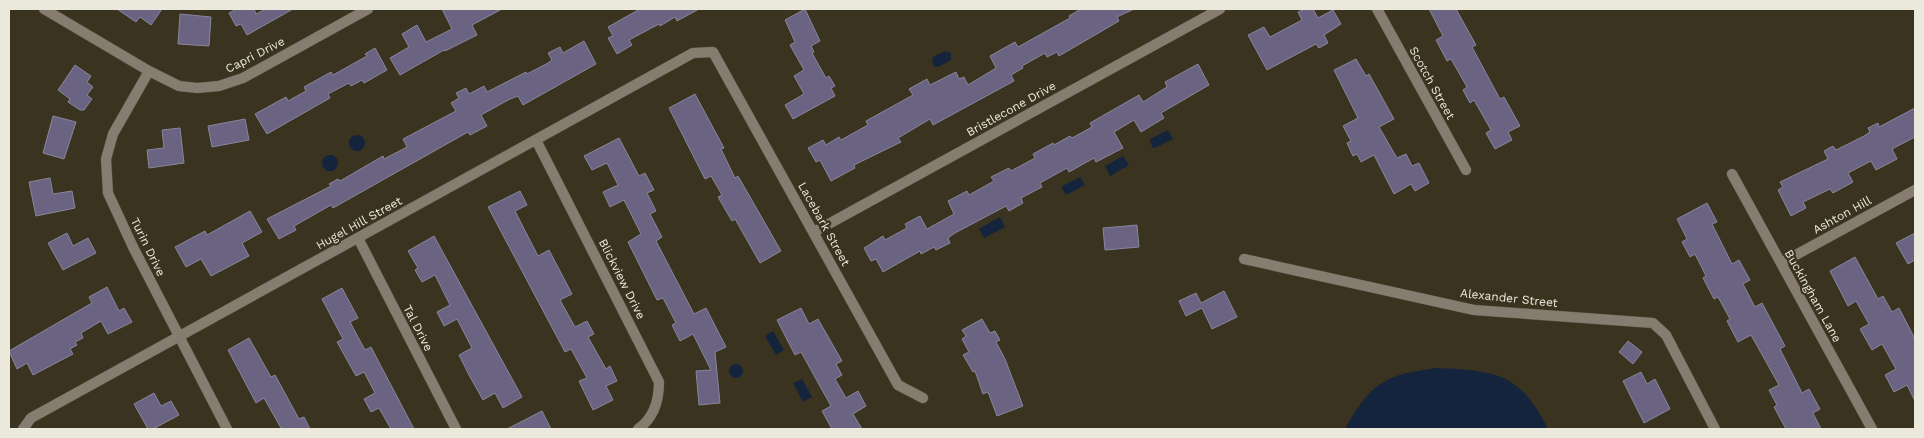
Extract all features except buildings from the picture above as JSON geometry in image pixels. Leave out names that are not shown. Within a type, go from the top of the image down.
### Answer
[{"type":"street","name":"Capri Drive","points":[[44,9],[178,86],[197,88],[219,86],[243,78],[368,9]]},
{"type":"street","name":"Bristlecone Drive","points":[[814,232],[1220,9]]},
{"type":"street","name":"Scotch Street","points":[[1377,9],[1466,170]]},
{"type":"street","name":"Lacebark Street","points":[[713,52],[898,385],[922,398]]},
{"type":"street","name":"Hugel Hill Street","points":[[23,429],[31,418],[693,53],[713,52]]},
{"type":"street","name":"Turin Drive","points":[[149,71],[113,134],[106,159],[108,193],[227,429]]},
{"type":"street","name":"Blickview Drive","points":[[536,140],[659,382],[659,400],[652,414],[638,429]]},
{"type":"street","name":"Buckingham Lane","points":[[1732,174],[1872,429]]},
{"type":"street","name":"Ashton Hill","points":[[1781,263],[1915,190]]},
{"type":"street","name":"Tal Drive","points":[[358,238],[456,429]]},
{"type":"street","name":"Alexander Street","points":[[1244,259],[1474,310],[1653,323],[1666,335],[1715,429]]},
{"type":"water","points":[[945,51],[951,53],[951,60],[938,67],[934,66],[932,62],[933,57]]},
{"type":"water","points":[[1168,130],[1173,139],[1155,148],[1152,147],[1150,139]]},
{"type":"water","points":[[354,135],[360,135],[365,140],[363,149],[354,151],[349,146],[349,140]]},
{"type":"water","points":[[327,155],[333,155],[338,160],[336,169],[327,171],[322,166],[322,160]]},
{"type":"water","points":[[1123,156],[1129,165],[1110,176],[1105,166]]},
{"type":"water","points":[[1080,177],[1085,185],[1066,195],[1061,187]]},
{"type":"water","points":[[1000,217],[1005,227],[984,238],[979,229]]},
{"type":"water","points":[[773,331],[784,350],[776,355],[765,336]]},
{"type":"water","points":[[733,364],[739,364],[743,371],[739,378],[733,378],[729,374],[729,368]]},
{"type":"water","points":[[1438,368],[1476,371],[1505,379],[1527,396],[1538,410],[1548,429],[1345,429],[1363,401],[1381,384],[1405,374]]},
{"type":"water","points":[[802,379],[812,397],[803,402],[793,383]]}]
